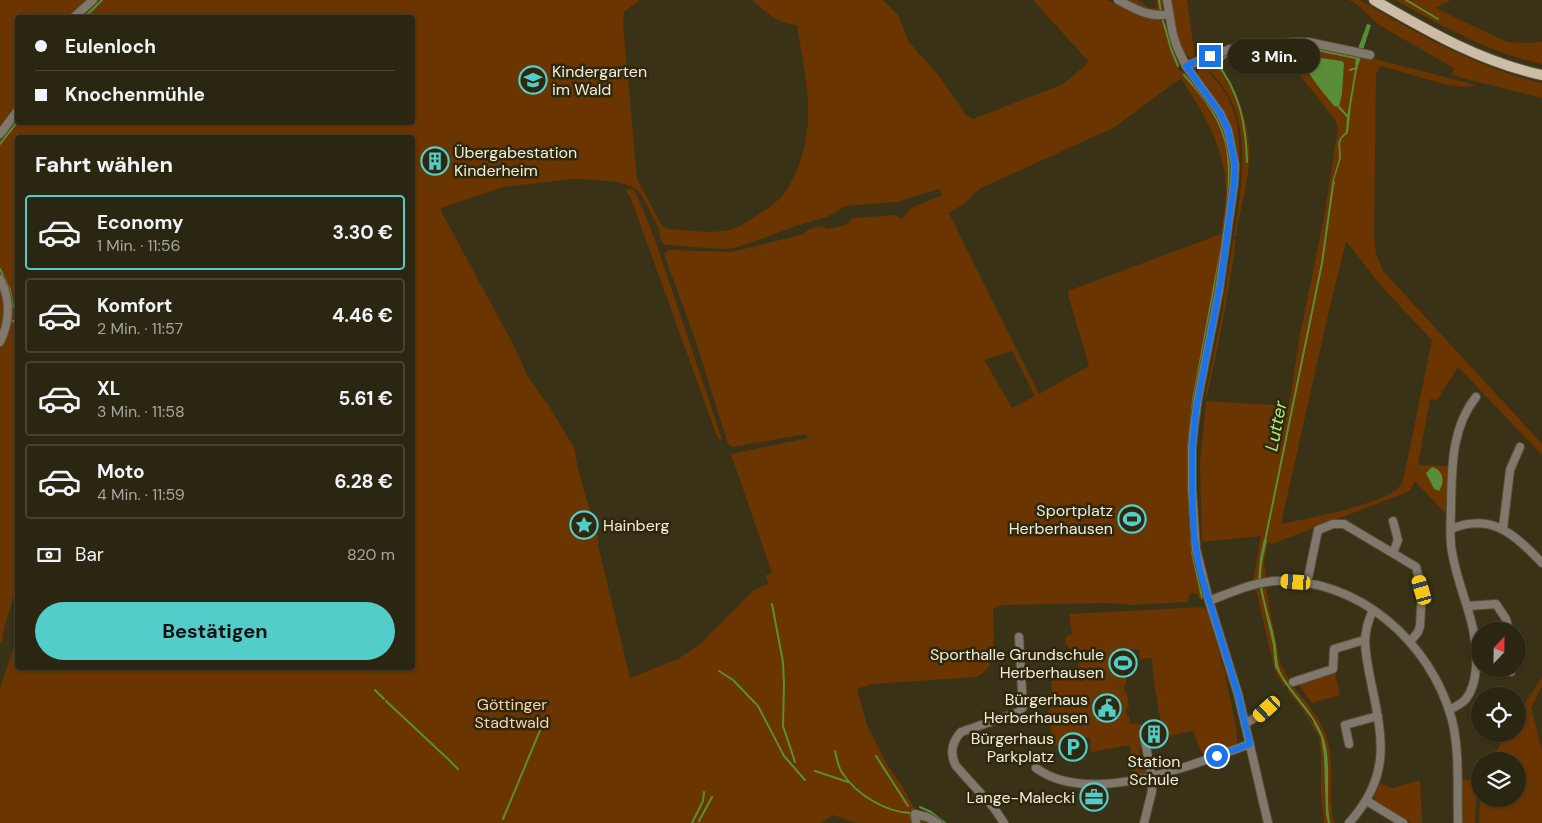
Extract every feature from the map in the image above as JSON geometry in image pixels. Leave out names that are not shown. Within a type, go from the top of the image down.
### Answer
[{"type":"main road","points":[[1374,0],[1440,37],[1475,54],[1504,65],[1542,75]]},
{"type":"street","points":[[76,15],[93,0]]},
{"type":"street","points":[[1118,0],[1150,15],[1169,14]]},
{"type":"street","points":[[1167,0],[1177,47],[1186,66],[1220,113],[1228,130],[1235,165],[1222,276],[1195,422],[1192,450],[1194,536],[1200,571],[1208,601],[1234,679],[1268,823]]},
{"type":"street","points":[[1186,66],[1230,49],[1270,44],[1308,42],[1368,55]]},
{"type":"street","points":[[0,134],[15,114]]},
{"type":"street","points":[[0,279],[7,298],[8,316],[5,331],[0,342]]},
{"type":"street","points":[[1449,710],[1460,704],[1468,696],[1475,676],[1475,636],[1452,553],[1451,525],[1452,468],[1456,440],[1463,417],[1476,397]]},
{"type":"street","points":[[1503,528],[1510,470],[1520,447]]},
{"type":"street","points":[[1393,521],[1398,540],[1393,553]]},
{"type":"street","points":[[1451,525],[1468,523],[1503,528],[1517,537],[1542,563]]},
{"type":"street","points":[[1307,583],[1317,532],[1333,524],[1344,524],[1416,567],[1422,590],[1419,628],[1410,642]]},
{"type":"street","points":[[1208,601],[1266,582],[1307,583],[1343,592],[1373,610],[1396,628],[1410,642],[1430,668],[1449,710],[1456,744],[1458,823]]},
{"type":"street","points":[[1468,606],[1496,604],[1507,622]]},
{"type":"street","points":[[1349,823],[1367,801],[1376,781],[1380,764],[1381,739],[1364,640],[1373,610]]},
{"type":"street","points":[[1004,823],[994,808],[956,766],[952,757],[952,747],[955,738],[961,732],[1020,712],[1023,707],[1019,637]]},
{"type":"street","points":[[1293,682],[1333,669],[1334,649],[1364,640]]},
{"type":"street","points":[[1245,724],[1273,706]]},
{"type":"street","points":[[1342,715],[1349,744]]},
{"type":"street","points":[[1345,724],[1378,716]]},
{"type":"street","points":[[1144,823],[1152,792],[1152,778],[1145,741]]},
{"type":"street","points":[[1036,768],[1048,777],[1088,783],[1113,783],[1152,778],[1250,744]]},
{"type":"street","points":[[1367,801],[1403,823]]},
{"type":"street","points":[[916,823],[915,814],[927,817],[938,823]]},
{"type":"green space","name":"Göttinger Stadtwald","points":[[0,0],[640,0],[624,12],[623,23],[637,179],[662,226],[668,229],[714,232],[740,226],[779,200],[787,190],[803,153],[807,135],[808,99],[797,25],[778,20],[752,0],[883,0],[898,15],[909,42],[939,76],[966,115],[973,119],[1063,84],[1089,62],[1033,0],[1107,0],[1142,17],[1162,20],[1167,25],[1172,42],[1170,44],[1179,63],[1178,69],[1186,73],[1215,111],[1222,125],[1231,156],[1231,187],[1219,276],[1191,425],[1194,554],[1205,597],[1203,600],[1200,600],[1197,593],[1190,593],[1187,602],[1132,605],[1110,603],[1003,605],[993,609],[994,645],[992,659],[984,672],[978,676],[872,684],[857,689],[867,725],[886,763],[917,813],[934,823],[856,823],[833,815],[821,823],[0,823],[0,688],[15,644],[15,670],[415,670],[415,135],[15,135],[15,591],[2,643],[0,643],[0,348],[8,334],[0,331]],"holes":[[[1181,78],[1204,116],[1222,158],[1226,188],[1221,234],[1068,291],[1089,366],[1039,394],[949,213],[965,203],[979,189],[1115,127]],[[572,179],[616,182],[625,184],[638,191],[647,204],[659,229],[662,242],[666,245],[722,249],[734,248],[827,217],[845,206],[897,202],[939,189],[942,195],[911,208],[902,219],[894,215],[853,218],[846,225],[828,229],[822,226],[807,230],[804,234],[732,252],[669,250],[664,254],[694,336],[728,444],[733,447],[805,434],[808,438],[731,454],[772,573],[766,575],[768,584],[754,590],[700,644],[678,659],[630,678],[598,545],[598,537],[580,477],[574,448],[549,406],[528,377],[515,348],[441,211],[441,208],[504,187]],[[1012,351],[1035,396],[1012,408],[984,360]]]},
{"type":"green space","points":[[1127,0],[1140,1],[1151,8],[1157,7],[1156,0],[1164,0],[1164,4],[1157,12],[1139,8]]},
{"type":"green space","points":[[1170,0],[1187,0],[1194,50],[1193,58],[1187,55],[1178,42]]},
{"type":"green space","points":[[1349,0],[1360,0],[1448,49],[1471,59],[1518,77],[1542,83],[1542,98],[1451,75],[1454,68],[1379,25],[1358,5]]},
{"type":"green space","points":[[1395,0],[1451,0],[1435,8],[1507,42],[1542,42],[1542,64],[1485,46]]},
{"type":"green space","points":[[1298,45],[1355,54],[1476,85],[1468,87],[1443,84],[1380,66],[1376,74],[1374,239],[1376,253],[1383,271],[1542,444],[1542,455],[1458,367],[1437,400],[1430,399],[1418,465],[1449,466],[1447,515],[1415,481],[1410,491],[1272,544],[1268,542],[1264,563],[1266,578],[1253,581],[1261,536],[1202,542],[1200,462],[1206,401],[1289,406],[1299,340],[1324,217],[1338,128],[1335,120],[1300,75],[1296,67],[1295,52],[1224,59],[1218,63],[1237,98],[1246,124],[1248,137],[1248,173],[1236,236],[1234,236],[1242,171],[1240,128],[1234,107],[1224,88],[1209,71],[1223,88],[1233,109],[1239,139],[1239,170],[1235,142],[1230,126],[1211,90],[1199,78],[1198,70],[1207,61],[1218,56],[1246,50]],"holes":[[[1327,59],[1344,63],[1340,104],[1308,75]],[[1346,241],[1381,286],[1432,340],[1404,476],[1399,487],[1378,499],[1344,510],[1281,524]]]},
{"type":"green space","points":[[633,189],[655,240],[722,439],[718,439],[630,196],[625,190]]},
{"type":"green space","points":[[1233,239],[1236,240],[1220,338],[1207,396],[1205,397],[1222,313]]},
{"type":"green space","points":[[1266,588],[1280,663],[1290,681],[1284,687],[1275,671],[1256,590]]},
{"type":"green space","points":[[1203,607],[1207,610],[1225,673],[1237,732],[1237,744],[1204,756],[1193,731],[1163,737],[1152,658],[1140,659],[1139,649],[1113,652],[1115,668],[1126,667],[1126,685],[1124,685],[1129,708],[1126,708],[1127,716],[1129,716],[1130,724],[1141,724],[1144,747],[1139,748],[1143,769],[1148,768],[1147,773],[1134,777],[1130,745],[1091,752],[1090,737],[1054,746],[1048,712],[1053,705],[1051,681],[1073,678],[1078,667],[1078,659],[1065,643],[1066,637],[1072,634],[1069,614]]},
{"type":"green space","points":[[1329,672],[1335,673],[1340,695],[1312,703],[1297,683]]},
{"type":"green space","points":[[1542,677],[1542,686],[1531,708],[1542,751],[1542,823],[1479,823],[1480,807],[1526,807],[1526,752],[1496,752],[1501,742],[1526,742],[1526,702]]},
{"type":"green space","points":[[1292,685],[1313,712],[1326,735],[1330,753],[1331,803],[1334,823],[1324,823],[1319,737],[1302,709],[1287,690],[1288,687],[1314,724],[1310,713],[1290,686]]},
{"type":"green space","points":[[1420,780],[1422,823],[1411,823],[1375,800],[1374,797],[1380,784],[1393,788]]},
{"type":"green space","points":[[1459,780],[1471,780],[1471,807],[1476,807],[1475,823],[1461,823]]},
{"type":"shaded area","points":[[1367,24],[1371,25],[1357,69],[1348,133],[1342,138],[1340,143],[1341,158],[1334,180],[1335,184],[1332,186],[1339,158],[1338,144],[1342,135],[1346,132],[1356,54]]},
{"type":"shaded area","points":[[1306,56],[1342,61],[1344,63],[1342,94],[1339,107],[1334,106],[1309,74],[1303,62]]},
{"type":"shaded area","points":[[1432,467],[1439,471],[1442,477],[1443,481],[1439,491],[1434,489],[1426,473]]},
{"type":"shaded area","points":[[1264,539],[1267,540],[1261,578],[1276,646],[1278,665],[1287,683],[1316,722],[1324,739],[1328,759],[1330,823],[1328,823],[1326,814],[1324,756],[1321,737],[1312,719],[1275,667],[1273,645],[1258,580]]},
{"type":"waterway","points":[[87,15],[102,0]]},
{"type":"waterway","points":[[1159,0],[1161,12]]},
{"type":"waterway","points":[[1406,0],[1438,19]]},
{"type":"waterway","points":[[1162,17],[1178,66]]},
{"type":"waterway","points":[[1218,64],[1226,56],[1289,50],[1299,47],[1356,58]]},
{"type":"waterway","points":[[1215,61],[1224,72],[1236,96],[1243,122],[1247,162]]},
{"type":"waterway","name":"Lutter","points":[[1350,70],[1357,68]]},
{"type":"waterway","points":[[1184,75],[1212,111],[1221,128],[1226,144],[1229,179],[1225,224]]},
{"type":"waterway","points":[[1339,107],[1348,117]]},
{"type":"waterway","points":[[0,144],[15,125]]},
{"type":"waterway","name":"Lutter","points":[[1265,541],[1322,263],[1333,185]]},
{"type":"waterway","points":[[1188,448],[1193,400],[1222,244]]},
{"type":"waterway","points":[[0,269],[10,290],[13,307]]},
{"type":"waterway","points":[[10,320],[15,322]]},
{"type":"waterway","points":[[1190,511],[1192,552],[1202,597]]},
{"type":"waterway","points":[[772,604],[783,662],[783,726],[795,762]]},
{"type":"waterway","points":[[719,671],[733,680],[758,706],[784,756],[805,780]]},
{"type":"waterway","points":[[375,690],[384,699]]},
{"type":"waterway","points":[[386,701],[458,769]]},
{"type":"waterway","points":[[503,819],[541,728]]},
{"type":"waterway","points":[[835,751],[841,772],[856,789],[882,806],[910,813],[912,821]]},
{"type":"waterway","points":[[876,756],[908,806]]},
{"type":"waterway","points":[[815,771],[848,782]]},
{"type":"waterway","points":[[692,823],[703,801],[704,792]]},
{"type":"waterway","points":[[699,821],[712,797]]},
{"type":"waterway","points":[[920,807],[931,812],[945,823]]},
{"type":"place","name":"Kindergarten im Wald","points":[[533,80]]},
{"type":"place","name":"Übergabestation Kinderheim","points":[[435,161]]},
{"type":"place","name":"Sportplatz Herberhausen","points":[[1132,519]]},
{"type":"place","name":"Hainberg","points":[[584,525]]},
{"type":"place","name":"Sporthalle Grundschule Herberhausen","points":[[1123,663]]},
{"type":"place","name":"Bürgerhaus Herberhausen","points":[[1107,708]]},
{"type":"place","name":"Station Schule","points":[[1154,734]]},
{"type":"place","name":"Bürgerhaus Parkplatz","points":[[1073,747]]},
{"type":"place","name":"Lange-Malecki","points":[[1094,797]]},
{"type":"route","points":[[1210,56],[1186,66],[1220,113],[1228,130],[1233,151],[1235,175],[1219,291],[1195,422],[1192,450],[1194,536],[1200,571],[1208,601],[1238,694],[1250,744],[1217,756]]}]
